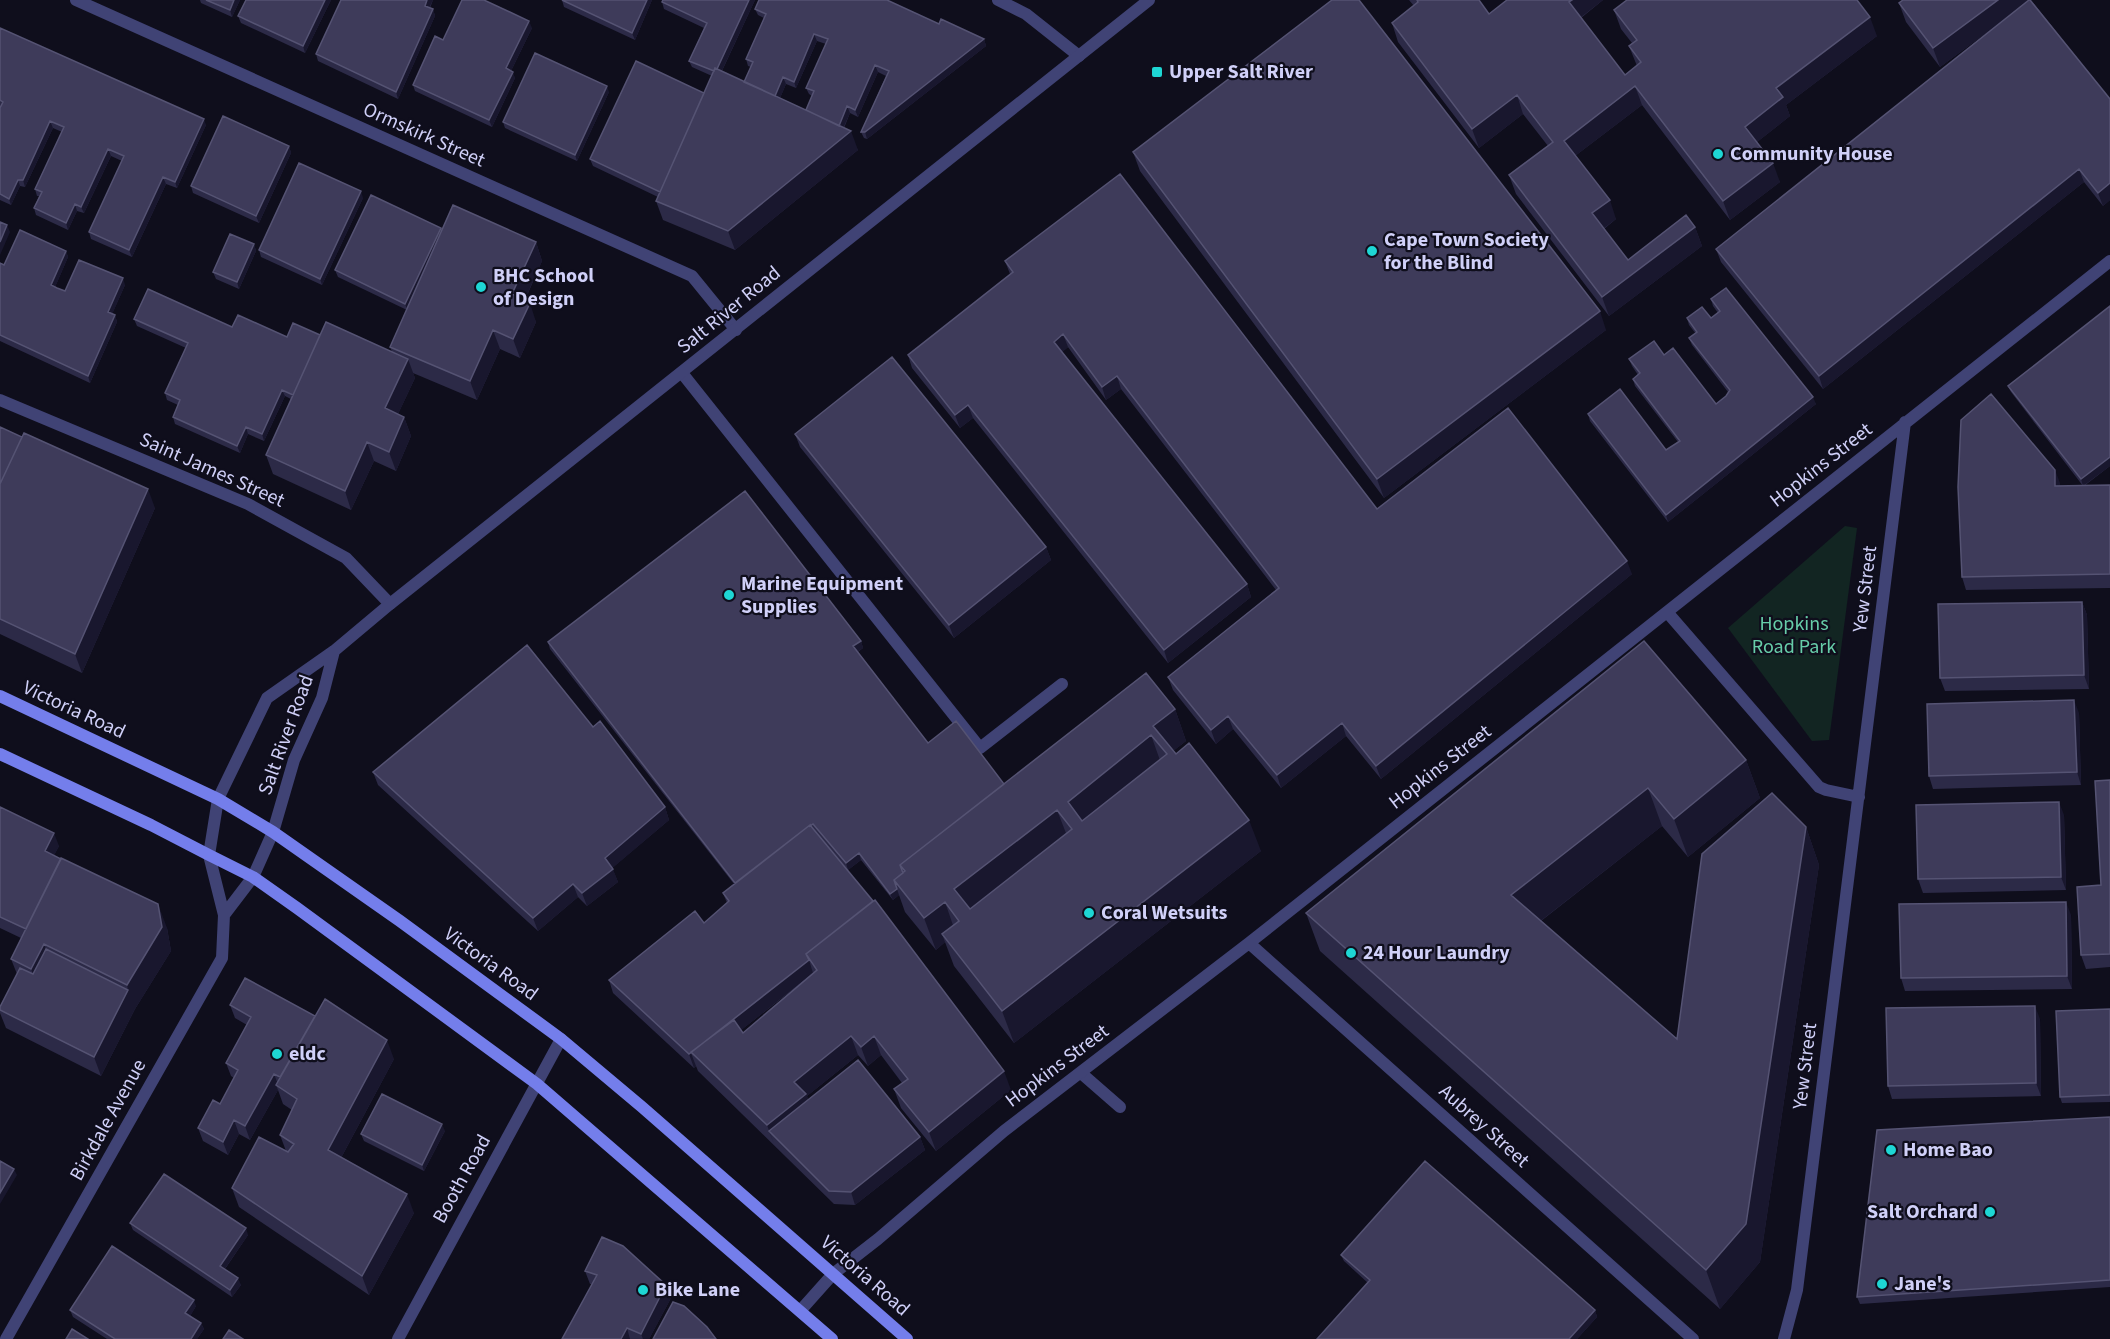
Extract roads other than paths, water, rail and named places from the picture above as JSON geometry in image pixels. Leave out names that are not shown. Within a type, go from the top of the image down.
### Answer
[{"type":"main road","name":"Victoria Road","points":[[0,696],[218,799],[273,832],[400,921],[561,1039],[907,1339]]},
{"type":"main road","points":[[0,754],[151,825],[253,878],[537,1084],[832,1339]]},
{"type":"street","name":"Ormskirk Street","points":[[76,0],[692,276],[736,330]]},
{"type":"street","points":[[998,0],[1026,14],[1079,56]]},
{"type":"street","name":"Salt River Road","points":[[209,855],[218,799],[267,698],[334,651],[1149,0]]},
{"type":"street","name":"Hopkins Street","points":[[800,1311],[833,1274],[878,1239],[1004,1131],[1248,943],[2110,261]]},
{"type":"street","points":[[682,373],[980,748],[1062,684]]},
{"type":"street","name":"Saint James Street","points":[[0,400],[248,504],[346,558],[390,604]]},
{"type":"street","name":"Yew Street","points":[[1784,1339],[1797,1290],[1905,422]]},
{"type":"street","points":[[1667,612],[1819,787],[1859,797]]},
{"type":"street","name":"Salt River Road","points":[[253,878],[273,832],[294,760],[322,698],[334,651]]},
{"type":"street","name":"Birkdale Avenue","points":[[6,1339],[222,958],[224,915],[209,855]]},
{"type":"street","points":[[224,915],[253,878]]},
{"type":"street","name":"Aubrey Street","points":[[1248,943],[1693,1339]]},
{"type":"street","name":"Booth Road","points":[[399,1339],[455,1231],[561,1039]]},
{"type":"street","points":[[1081,1073],[1120,1107]]},
{"type":"place","name":"Upper Salt River","points":[[1157,72]]},
{"type":"place","name":"Community House","points":[[1718,154]]},
{"type":"place","name":"Cape Town Society for the Blind","points":[[1372,251]]},
{"type":"place","name":"BHC School of Design","points":[[481,287]]},
{"type":"place","name":"Marine Equipment Supplies","points":[[729,595]]},
{"type":"place","name":"Coral Wetsuits","points":[[1089,913]]},
{"type":"place","name":"24 Hour Laundry","points":[[1351,953]]},
{"type":"place","name":"eldc","points":[[277,1054]]},
{"type":"place","name":"Home Bao","points":[[1891,1150]]},
{"type":"place","name":"Salt Orchard","points":[[1990,1212]]},
{"type":"place","name":"Jane's","points":[[1882,1284]]},
{"type":"place","name":"Bike Lane","points":[[643,1290]]},
{"type":"park label","name":"Hopkins Road Park","points":[[1794,636]]}]
